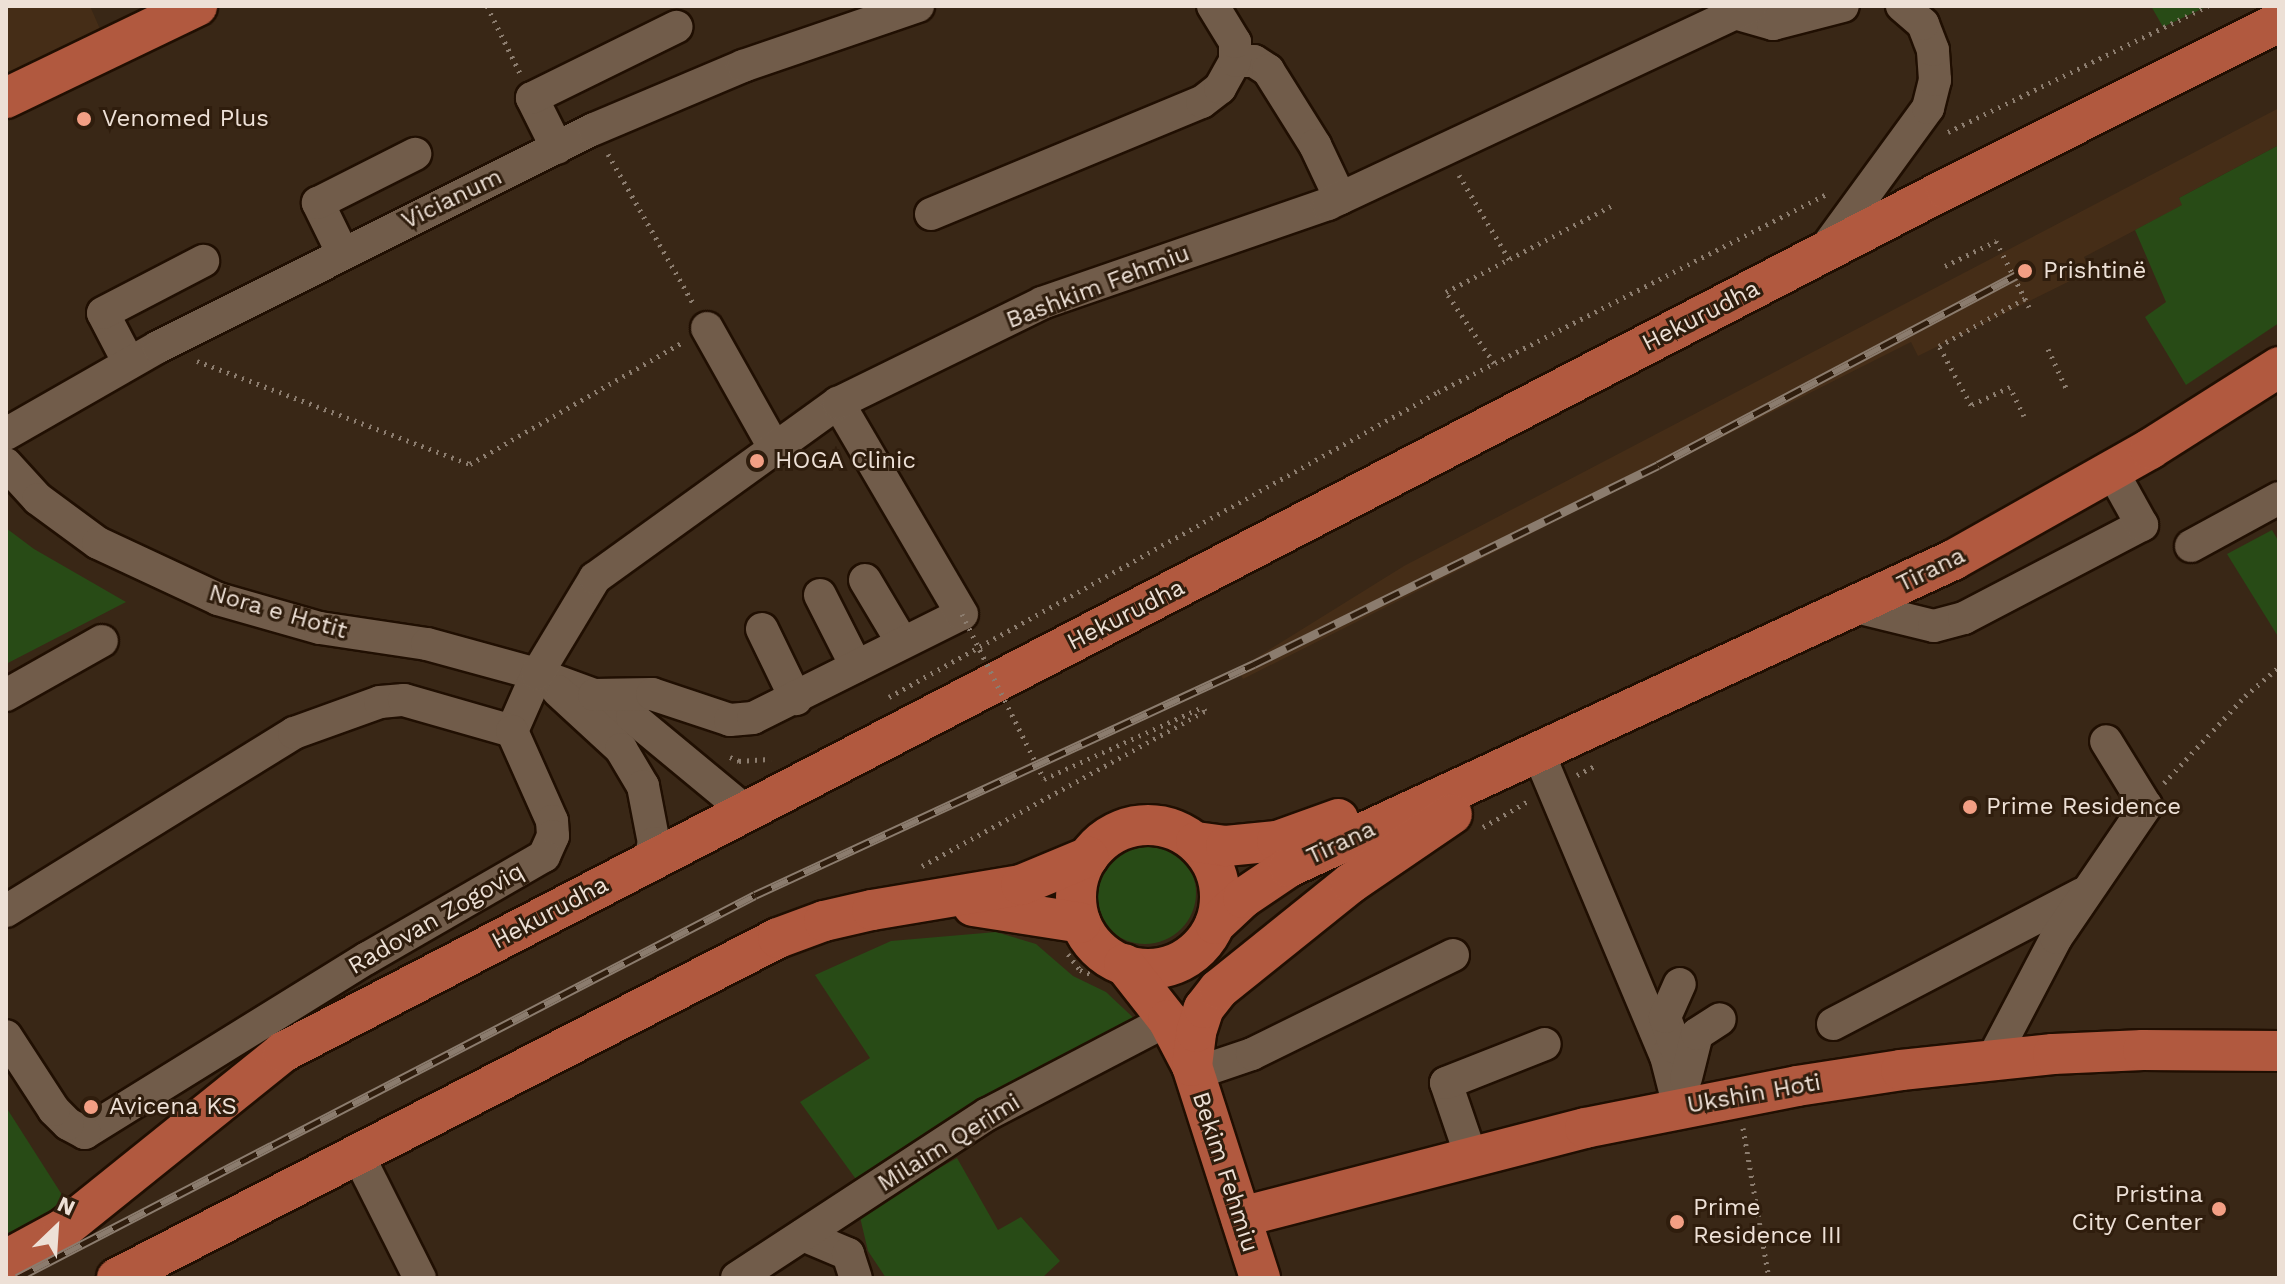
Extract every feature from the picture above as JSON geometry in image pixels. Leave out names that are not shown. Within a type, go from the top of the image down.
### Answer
[{"type":"main road","points":[[9,87],[197,6]]},
{"type":"main road","name":"Hekurudha","points":[[6,1260],[63,1229],[283,1052],[1822,253],[2279,22]]},
{"type":"main road","name":"Tirana","points":[[1209,934],[1243,898],[1289,867],[1549,759],[1953,560],[2112,471],[2279,367]]},
{"type":"main road","points":[[1192,1070],[1196,1032],[1204,1008],[1219,989],[1351,883],[1549,759]]},
{"type":"main road","name":"Tirana","points":[[1196,842],[1226,846],[1277,841],[1549,759]]},
{"type":"main road","points":[[918,886],[993,907],[1074,937],[1099,948],[1114,972],[1163,968],[1185,959],[1209,934],[1221,902],[1219,880],[1210,860],[1196,842],[1175,830],[1151,824],[1126,828],[1105,839],[1088,857],[1078,880],[1074,937]]},
{"type":"main road","points":[[117,1278],[778,938],[824,921],[872,910],[918,886],[1021,885],[1088,857]]},
{"type":"main road","name":"Bekim Fehmiu","points":[[1192,1070],[1191,1014],[1209,934]]},
{"type":"main road","name":"Bekim Fehmiu","points":[[1114,972],[1168,1020],[1192,1070],[1260,1278]]},
{"type":"main road","name":"Ukshin Hoti","points":[[1241,1217],[1687,1096],[1992,1060],[2143,1050],[2279,1051]]},
{"type":"street","name":"Vicianum","points":[[6,434],[158,347],[342,252],[594,129],[743,66],[918,6]]},
{"type":"street","points":[[931,214],[1202,102],[1220,88],[1235,61],[1235,42],[1213,6]]},
{"type":"street","points":[[1743,10],[1773,24],[1843,6]]},
{"type":"street","points":[[1822,253],[1928,108],[1935,80],[1933,50],[1923,24],[1902,6]]},
{"type":"street","name":"Bashkim Fehmiu","points":[[512,731],[537,674],[595,578],[838,403],[1042,303],[1340,198],[1743,10]]},
{"type":"street","points":[[557,148],[532,98],[676,27]]},
{"type":"street","points":[[1235,61],[1254,61],[1268,70],[1315,145],[1340,198]]},
{"type":"street","points":[[342,252],[318,203],[415,154]]},
{"type":"street","points":[[129,363],[103,313],[203,261]]},
{"type":"street","points":[[707,328],[775,449]]},
{"type":"street","points":[[594,695],[652,694],[730,720],[753,718],[962,614],[838,403]]},
{"type":"street","name":"Nora e Hotit","points":[[6,464],[38,499],[98,543],[218,599],[320,628],[427,644],[537,674],[594,695],[632,717],[747,812]]},
{"type":"street","points":[[1856,607],[1934,626],[1964,618],[2142,525],[2112,471]]},
{"type":"street","points":[[2191,546],[2279,498]]},
{"type":"street","points":[[865,580],[902,642]]},
{"type":"street","points":[[820,595],[856,666]]},
{"type":"street","points":[[762,629],[796,699]]},
{"type":"street","points":[[6,695],[102,641]]},
{"type":"street","name":"Nora e Hotit","points":[[537,674],[587,716],[629,761],[643,786],[651,815],[654,843],[649,861]]},
{"type":"street","points":[[6,911],[294,733],[380,702],[404,700],[512,731]]},
{"type":"street","name":"Radovan Zogoviq","points":[[6,1036],[54,1110],[68,1124],[85,1133],[107,1121],[367,958],[544,856],[553,836],[552,821],[512,731]]},
{"type":"street","points":[[1992,1060],[2056,938],[2146,806],[2106,741]]},
{"type":"street","points":[[1549,759],[1666,1056],[1687,1096]]},
{"type":"street","points":[[1833,1024],[2085,892]]},
{"type":"street","points":[[1192,1070],[1252,1054],[1453,955]]},
{"type":"street","points":[[1680,984],[1665,1017],[1687,1096]]},
{"type":"street","points":[[1687,1096],[1697,1034],[1720,1019]]},
{"type":"street","name":"Milaim Qerimi","points":[[737,1278],[988,1114],[1168,1020]]},
{"type":"street","points":[[1471,1156],[1446,1083],[1545,1044]]},
{"type":"street","points":[[357,1153],[420,1278]]},
{"type":"street","points":[[803,1235],[848,1254],[856,1278]]},
{"type":"path","points":[[487,6],[532,98]]},
{"type":"path","points":[[1934,139],[2208,6]]},
{"type":"path","points":[[158,347],[470,464],[707,328],[594,129]]},
{"type":"path","points":[[1444,150],[1510,261]]},
{"type":"path","points":[[876,704],[1494,363],[1841,187]]},
{"type":"path","points":[[1494,363],[1446,292],[1611,206]]},
{"type":"path","points":[[1945,266],[1996,241],[2029,307]]},
{"type":"path","points":[[2024,416],[2010,387],[1971,405],[1939,346],[2026,298]]},
{"type":"path","points":[[2048,349],[2068,392]]},
{"type":"path","points":[[918,886],[1205,711],[1203,707],[1044,779],[962,614]]},
{"type":"path","points":[[2146,806],[2194,748],[2279,667]]},
{"type":"path","points":[[718,752],[739,761],[778,757]]},
{"type":"path","points":[[1474,832],[1549,759],[1609,758]]},
{"type":"path","points":[[1074,937],[1080,970],[1114,972]]},
{"type":"path","points":[[1741,1115],[1769,1278]]},
{"type":"shaded area","points":[[6,6],[90,6],[100,29],[148,6],[197,6],[6,98]]},
{"type":"shaded area","points":[[2279,108],[2279,145],[2179,198],[2183,205],[2084,257],[2090,271],[1918,356],[1911,342],[1243,679],[1238,669],[1404,566]]},
{"type":"green space","points":[[2151,6],[2208,6],[2163,27]]},
{"type":"green space","points":[[2279,145],[2279,323],[2186,385],[2145,317],[2166,302],[2135,230],[2182,205],[2179,198]]},
{"type":"green space","points":[[6,528],[34,549],[126,602],[6,664]]},
{"type":"green space","points":[[2272,530],[2279,542],[2279,638],[2227,554]]},
{"type":"green space","points":[[1145,842],[1165,846],[1181,857],[1192,873],[1196,893],[1192,913],[1181,929],[1165,940],[1145,944],[1125,940],[1109,929],[1098,913],[1094,893],[1098,873],[1109,857],[1125,846]]},
{"type":"green space","points":[[996,932],[1036,944],[1073,976],[1106,992],[1139,1023],[858,1182],[800,1102],[870,1058],[815,975],[891,941]]},
{"type":"green space","points":[[6,1107],[80,1223],[6,1260]]},
{"type":"green space","points":[[957,1158],[998,1230],[1021,1217],[1060,1261],[1042,1278],[886,1278],[868,1251],[859,1213]]},
{"type":"railway","points":[[17,1278],[755,895],[1254,664],[1658,465],[2025,271]]},
{"type":"place","name":"Venomed Plus","points":[[84,119]]},
{"type":"place","name":"Prishtinë","points":[[2025,271]]},
{"type":"place","name":"HOGA Clinic","points":[[757,461]]},
{"type":"place","name":"Prime Residence","points":[[1970,807]]},
{"type":"place","name":"Avicena KS","points":[[91,1107]]},
{"type":"place","name":"Pristina City Center","points":[[2219,1209]]},
{"type":"place","name":"Prime Residence III","points":[[1677,1222]]}]
